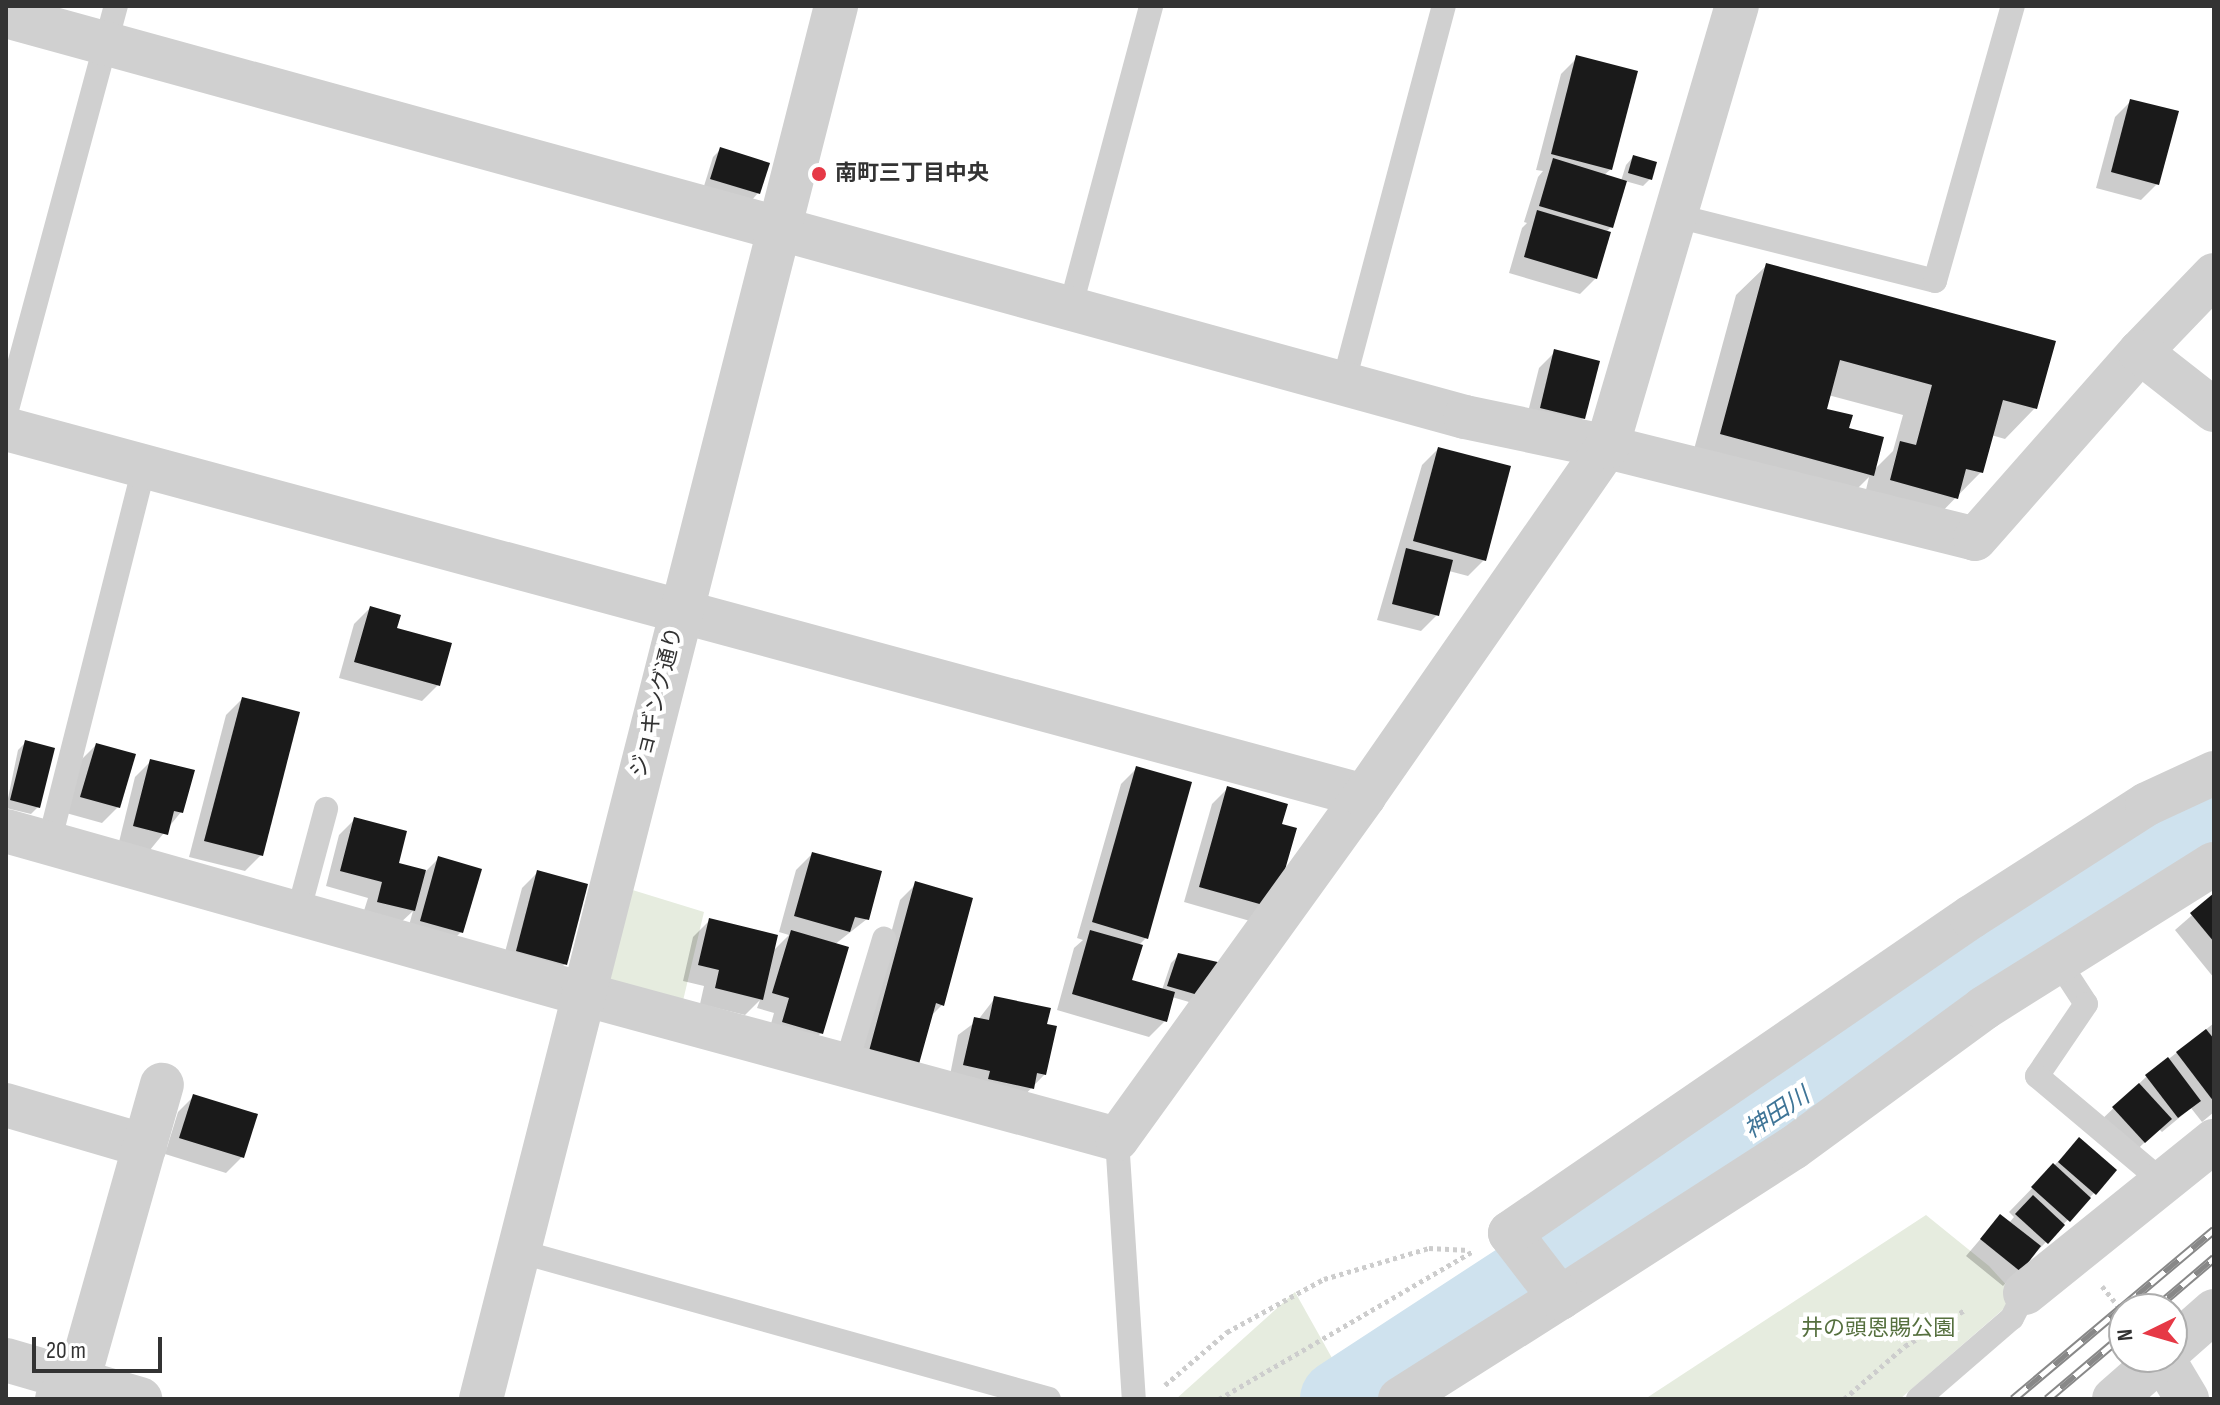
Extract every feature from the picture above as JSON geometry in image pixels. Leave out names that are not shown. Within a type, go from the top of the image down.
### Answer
[{"type":"street","name":"ジョギング通り","points":[[481,1399],[776,230],[836,6]]},
{"type":"street","points":[[6,831],[583,994],[1117,1139],[1364,796],[1607,447],[1737,6]]},
{"type":"street","points":[[6,16],[110,25],[776,230],[1344,381],[1465,417],[1607,447],[1975,539],[2140,352],[2214,275]]},
{"type":"street","points":[[2140,352],[2214,410]]},
{"type":"street","points":[[6,429],[1364,796]]},
{"type":"street","points":[[1530,1270],[1510,1233],[1971,917],[2147,804],[2214,773]]},
{"type":"street","points":[[1400,1399],[1530,1270],[1793,1148],[1984,1008],[2214,864]]},
{"type":"street","points":[[67,1390],[162,1085]]},
{"type":"street","points":[[6,1105],[145,1146]]},
{"type":"street","points":[[2025,1293],[2214,1141]]},
{"type":"street","points":[[2188,1334],[2214,1311]]},
{"type":"street","points":[[6,1360],[67,1390],[140,1399]]},
{"type":"street","points":[[2114,1399],[2144,1373]]},
{"type":"street","points":[[2172,1373],[2187,1399]]},
{"type":"lane","points":[[1070,309],[1151,6]]},
{"type":"lane","points":[[1344,381],[1444,6]]},
{"type":"lane","points":[[1677,216],[1935,281],[2013,6]]},
{"type":"lane","points":[[6,413],[110,25]]},
{"type":"lane","points":[[49,843],[144,467]]},
{"type":"lane","points":[[298,913],[326,809]]},
{"type":"lane","points":[[846,1065],[884,939]]},
{"type":"lane","points":[[2058,961],[2086,1004],[2037,1076],[2163,1182]]},
{"type":"lane","points":[[1117,1139],[1145,1395]]},
{"type":"lane","points":[[518,1251],[1049,1399]]},
{"type":"lane","points":[[1918,1399],[2012,1318],[2025,1293]]},
{"type":"path","points":[[1145,1395],[1177,1377],[1227,1332],[1324,1279],[1429,1248],[1474,1251],[1530,1270]]},
{"type":"path","points":[[1219,1399],[1474,1251]]},
{"type":"green space","points":[[626,888],[704,912],[682,1005],[615,986],[605,973]]},
{"type":"green space","name":"井の頭恩賜公園","points":[[1926,1215],[1989,1266],[2010,1289],[2007,1306],[1900,1399],[1645,1399]]},
{"type":"green space","points":[[1295,1292],[1355,1399],[1176,1399]]},
{"type":"building","points":[[1576,55],[1638,71],[1612,170],[1551,154]]},
{"type":"building","points":[[2130,99],[2179,111],[2159,185],[2111,172]]},
{"type":"building","points":[[720,147],[770,163],[760,194],[710,179]]},
{"type":"building","points":[[1633,155],[1657,162],[1652,180],[1628,173]]},
{"type":"building","points":[[1553,158],[1627,181],[1613,228],[1539,206]]},
{"type":"building","points":[[1537,210],[1611,232],[1597,279],[1524,257]]},
{"type":"building","points":[[1766,263],[2056,341],[2037,409],[2003,400],[1983,473],[1966,469],[1958,499],[1890,480],[1900,441],[1916,445],[1932,385],[1840,360],[1827,409],[1853,415],[1849,428],[1884,437],[1874,476],[1720,434]]},
{"type":"building","points":[[1554,349],[1600,361],[1585,419],[1540,408]]},
{"type":"building","points":[[1438,447],[1511,466],[1486,561],[1413,541]]},
{"type":"building","points":[[1406,548],[1453,560],[1439,616],[1392,604]]},
{"type":"building","points":[[370,606],[401,615],[397,628],[452,643],[440,686],[354,662]]},
{"type":"building","points":[[242,697],[300,712],[263,856],[204,841]]},
{"type":"building","points":[[25,740],[55,748],[40,808],[10,800]]},
{"type":"building","points":[[96,743],[136,754],[120,808],[80,797]]},
{"type":"building","points":[[150,759],[195,770],[183,813],[174,811],[168,835],[133,826]]},
{"type":"building","points":[[1136,766],[1192,782],[1148,939],[1092,922]]},
{"type":"building","points":[[1227,786],[1288,804],[1282,824],[1297,828],[1274,908],[1199,887]]},
{"type":"building","points":[[354,817],[407,831],[399,863],[426,870],[415,911],[377,902],[382,882],[340,871]]},
{"type":"building","points":[[812,852],[882,871],[869,920],[855,917],[850,932],[794,916]]},
{"type":"building","points":[[438,856],[482,869],[463,933],[420,921]]},
{"type":"building","points":[[537,870],[588,884],[567,965],[516,951]]},
{"type":"building","points":[[915,881],[973,898],[944,1006],[936,1003],[919,1064],[869,1051]]},
{"type":"building","points":[[2214,893],[2214,942],[2190,913]]},
{"type":"building","points":[[709,918],[778,935],[763,1000],[715,988],[719,970],[698,965]]},
{"type":"building","points":[[791,930],[849,947],[823,1034],[782,1022],[789,998],[772,993]]},
{"type":"building","points":[[1090,930],[1143,945],[1132,980],[1175,992],[1167,1022],[1072,994]]},
{"type":"building","points":[[1178,953],[1222,963],[1198,995],[1167,986]]},
{"type":"building","points":[[994,996],[1051,1008],[1047,1024],[1057,1026],[1046,1075],[1037,1073],[1034,1089],[988,1079],[990,1071],[963,1065],[974,1017],[989,1020]]},
{"type":"building","points":[[2206,1029],[2214,1039],[2214,1102],[2176,1052]]},
{"type":"building","points":[[2168,1057],[2201,1101],[2178,1118],[2145,1075]]},
{"type":"building","points":[[2139,1083],[2172,1119],[2145,1143],[2112,1107]]},
{"type":"building","points":[[193,1094],[258,1114],[244,1158],[179,1138]]},
{"type":"building","points":[[2079,1137],[2117,1170],[2096,1195],[2058,1162]]},
{"type":"building","points":[[2053,1163],[2091,1198],[2070,1222],[2031,1187]]},
{"type":"building","points":[[2033,1195],[2065,1225],[2048,1244],[2015,1214]]},
{"type":"building","points":[[2000,1214],[2041,1246],[2021,1272],[1980,1239]]},
{"type":"waterway","name":"神田川","points":[[1339,1399],[1833,1076],[2135,868],[2214,825]]},
{"type":"railway","points":[[2013,1399],[2214,1230]]},
{"type":"railway","points":[[2173,1293],[2214,1258]]},
{"type":"railway","points":[[2047,1399],[2108,1348]]},
{"type":"place","name":"南町三丁目中央","points":[[819,174]]}]
